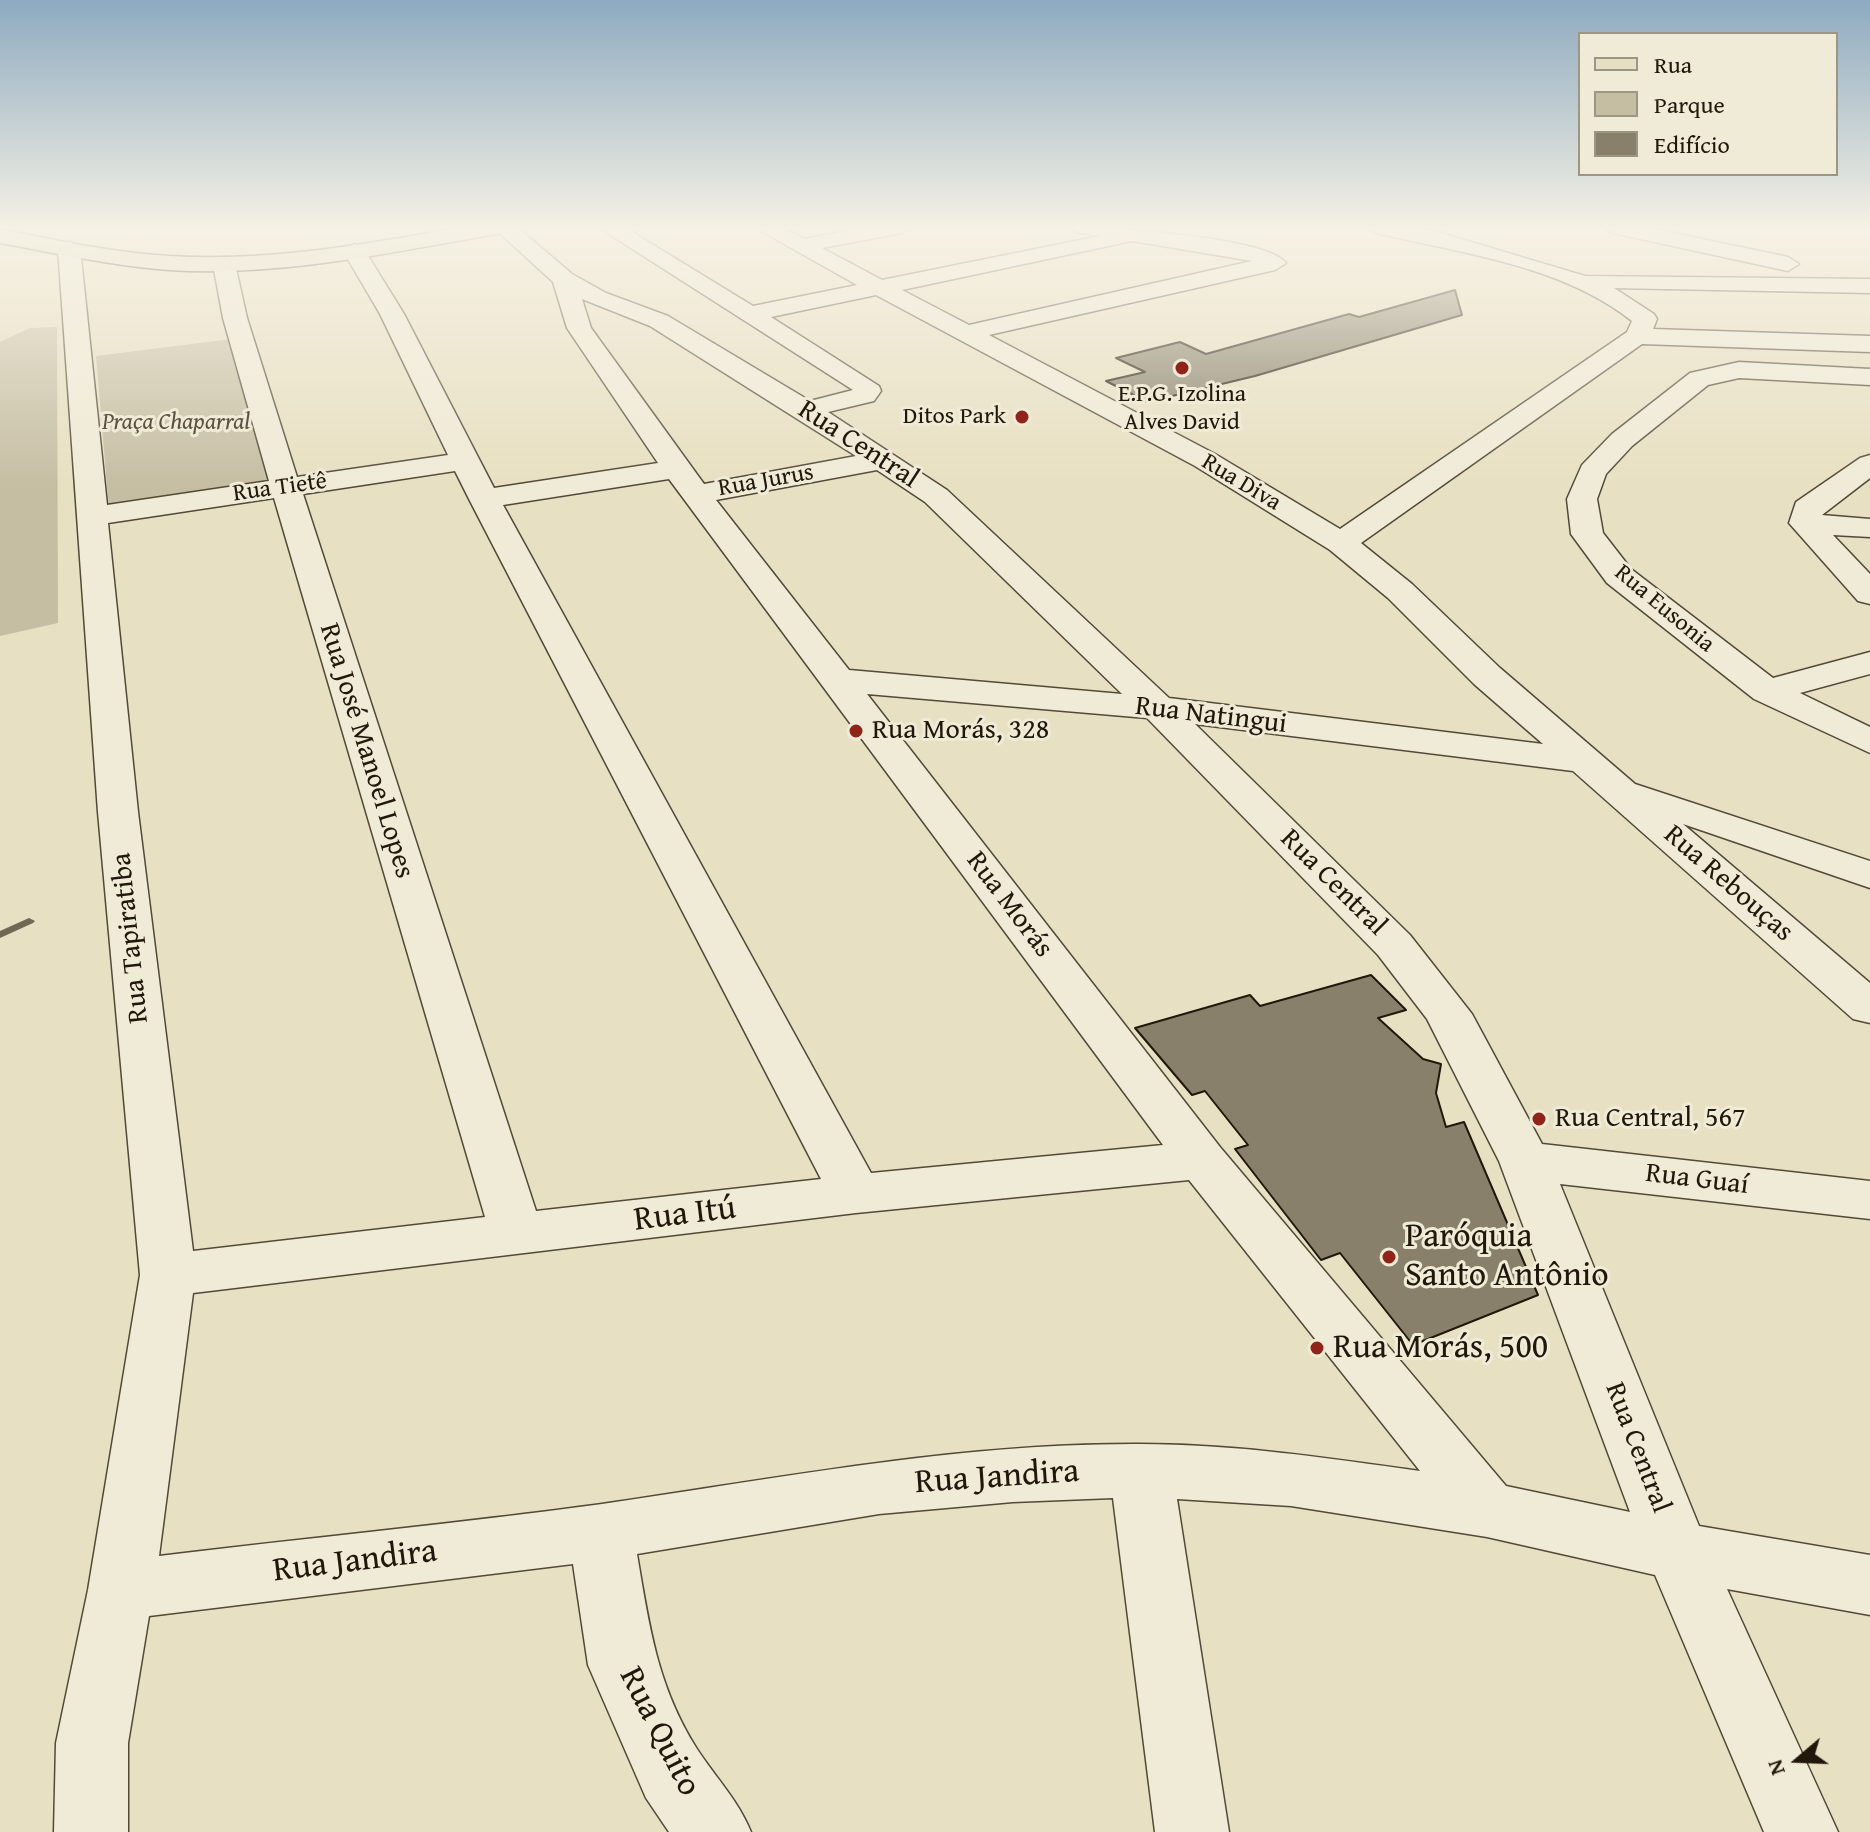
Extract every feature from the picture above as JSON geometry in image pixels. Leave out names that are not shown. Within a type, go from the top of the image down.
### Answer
[{"type":"street","name":"Rua Tapiratiba","points":[[76,312],[118,812],[168,1275],[121,1590],[92,1743],[91,1832]]},
{"type":"street","name":"Rua José Manoel Lopes","points":[[234,312],[353,712],[517,1235]]},
{"type":"street","points":[[391,312],[484,499],[856,1194]]},
{"type":"street","name":"Rua Morás","points":[[574,312],[579,328],[687,481],[1202,1160],[1487,1509]]},
{"type":"street","points":[[579,328],[602,318],[629,312]]},
{"type":"street","name":"Rua Central","points":[[633,312],[659,321],[806,410],[936,496],[1158,708],[1394,945],[1448,1014],[1525,1161],[1677,1551],[1801,1832]]},
{"type":"street","name":"Rua Diva","points":[[926,312],[1205,460],[1341,543],[1400,591],[1487,676],[1599,774]]},
{"type":"street","points":[[966,333],[1058,312]]},
{"type":"street","points":[[1341,543],[1426,485],[1527,408],[1637,336],[1645,319],[1639,312]]},
{"type":"street","points":[[753,313],[866,386],[868,391],[864,395],[806,410]]},
{"type":"street","points":[[1637,336],[1870,344]]},
{"type":"street","name":"Rua Eusonia","points":[[1870,377],[1739,370],[1699,379],[1622,440],[1592,471],[1582,499],[1587,534],[1619,576],[1767,691],[1870,742]]},
{"type":"street","name":"Rua Jurus","points":[[484,499],[883,460]]},
{"type":"street","name":"Rua Tietê","points":[[95,516],[465,461]]},
{"type":"street","points":[[1805,523],[1807,509],[1870,464]]},
{"type":"street","points":[[1805,523],[1870,528]]},
{"type":"street","points":[[1805,523],[1870,594]]},
{"type":"street","points":[[1767,691],[1870,663]]},
{"type":"street","name":"Rua Natingui","points":[[837,680],[1158,708],[1599,774]]},
{"type":"street","points":[[1599,774],[1866,870]]},
{"type":"street","name":"Rua Rebouças","points":[[1599,774],[1870,1008]]},
{"type":"street","name":"Rua Itú","points":[[168,1275],[856,1194],[1202,1160]]},
{"type":"street","name":"Rua Guaí","points":[[1525,1161],[1870,1200]]},
{"type":"street","points":[[1141,1470],[1192,1832]]},
{"type":"street","name":"Rua Jandira","points":[[121,1590],[601,1532],[879,1487],[1013,1475],[1141,1470],[1291,1479],[1487,1509],[1677,1551],[1870,1585]]},
{"type":"street","name":"Rua Quito","points":[[601,1532],[622,1665],[671,1773],[714,1832]]},
{"type":"green space","points":[[57,327],[58,623],[0,636],[0,342],[30,328]]},
{"type":"green space","name":"Praça Chaparral","points":[[231,339],[270,485],[109,509],[96,356]]},
{"type":"building","points":[[1375,312],[1461,312],[1462,315],[1255,376],[1147,402],[1106,381],[1145,372],[1116,358],[1180,342],[1206,354],[1349,314],[1359,317]]},
{"type":"building","points":[[1371,975],[1406,1010],[1378,1018],[1423,1059],[1441,1064],[1436,1093],[1446,1127],[1464,1122],[1538,1295],[1413,1345],[1340,1253],[1321,1260],[1235,1149],[1248,1145],[1205,1091],[1192,1095],[1135,1028],[1250,995],[1260,1006]]},
{"type":"waterway","points":[[0,935],[29,921]]},
{"type":"place","name":"E.P.G. Izolina Alves David","points":[[1182,368]]},
{"type":"place","name":"Ditos Park","points":[[1022,417]]},
{"type":"place","name":"Rua Morás, 328","points":[[856,731]]},
{"type":"place","name":"Rua Central, 567","points":[[1539,1119]]},
{"type":"place","name":"Paróquia Santo Antônio","points":[[1389,1257]]},
{"type":"place","name":"Rua Morás, 500","points":[[1317,1348]]}]
